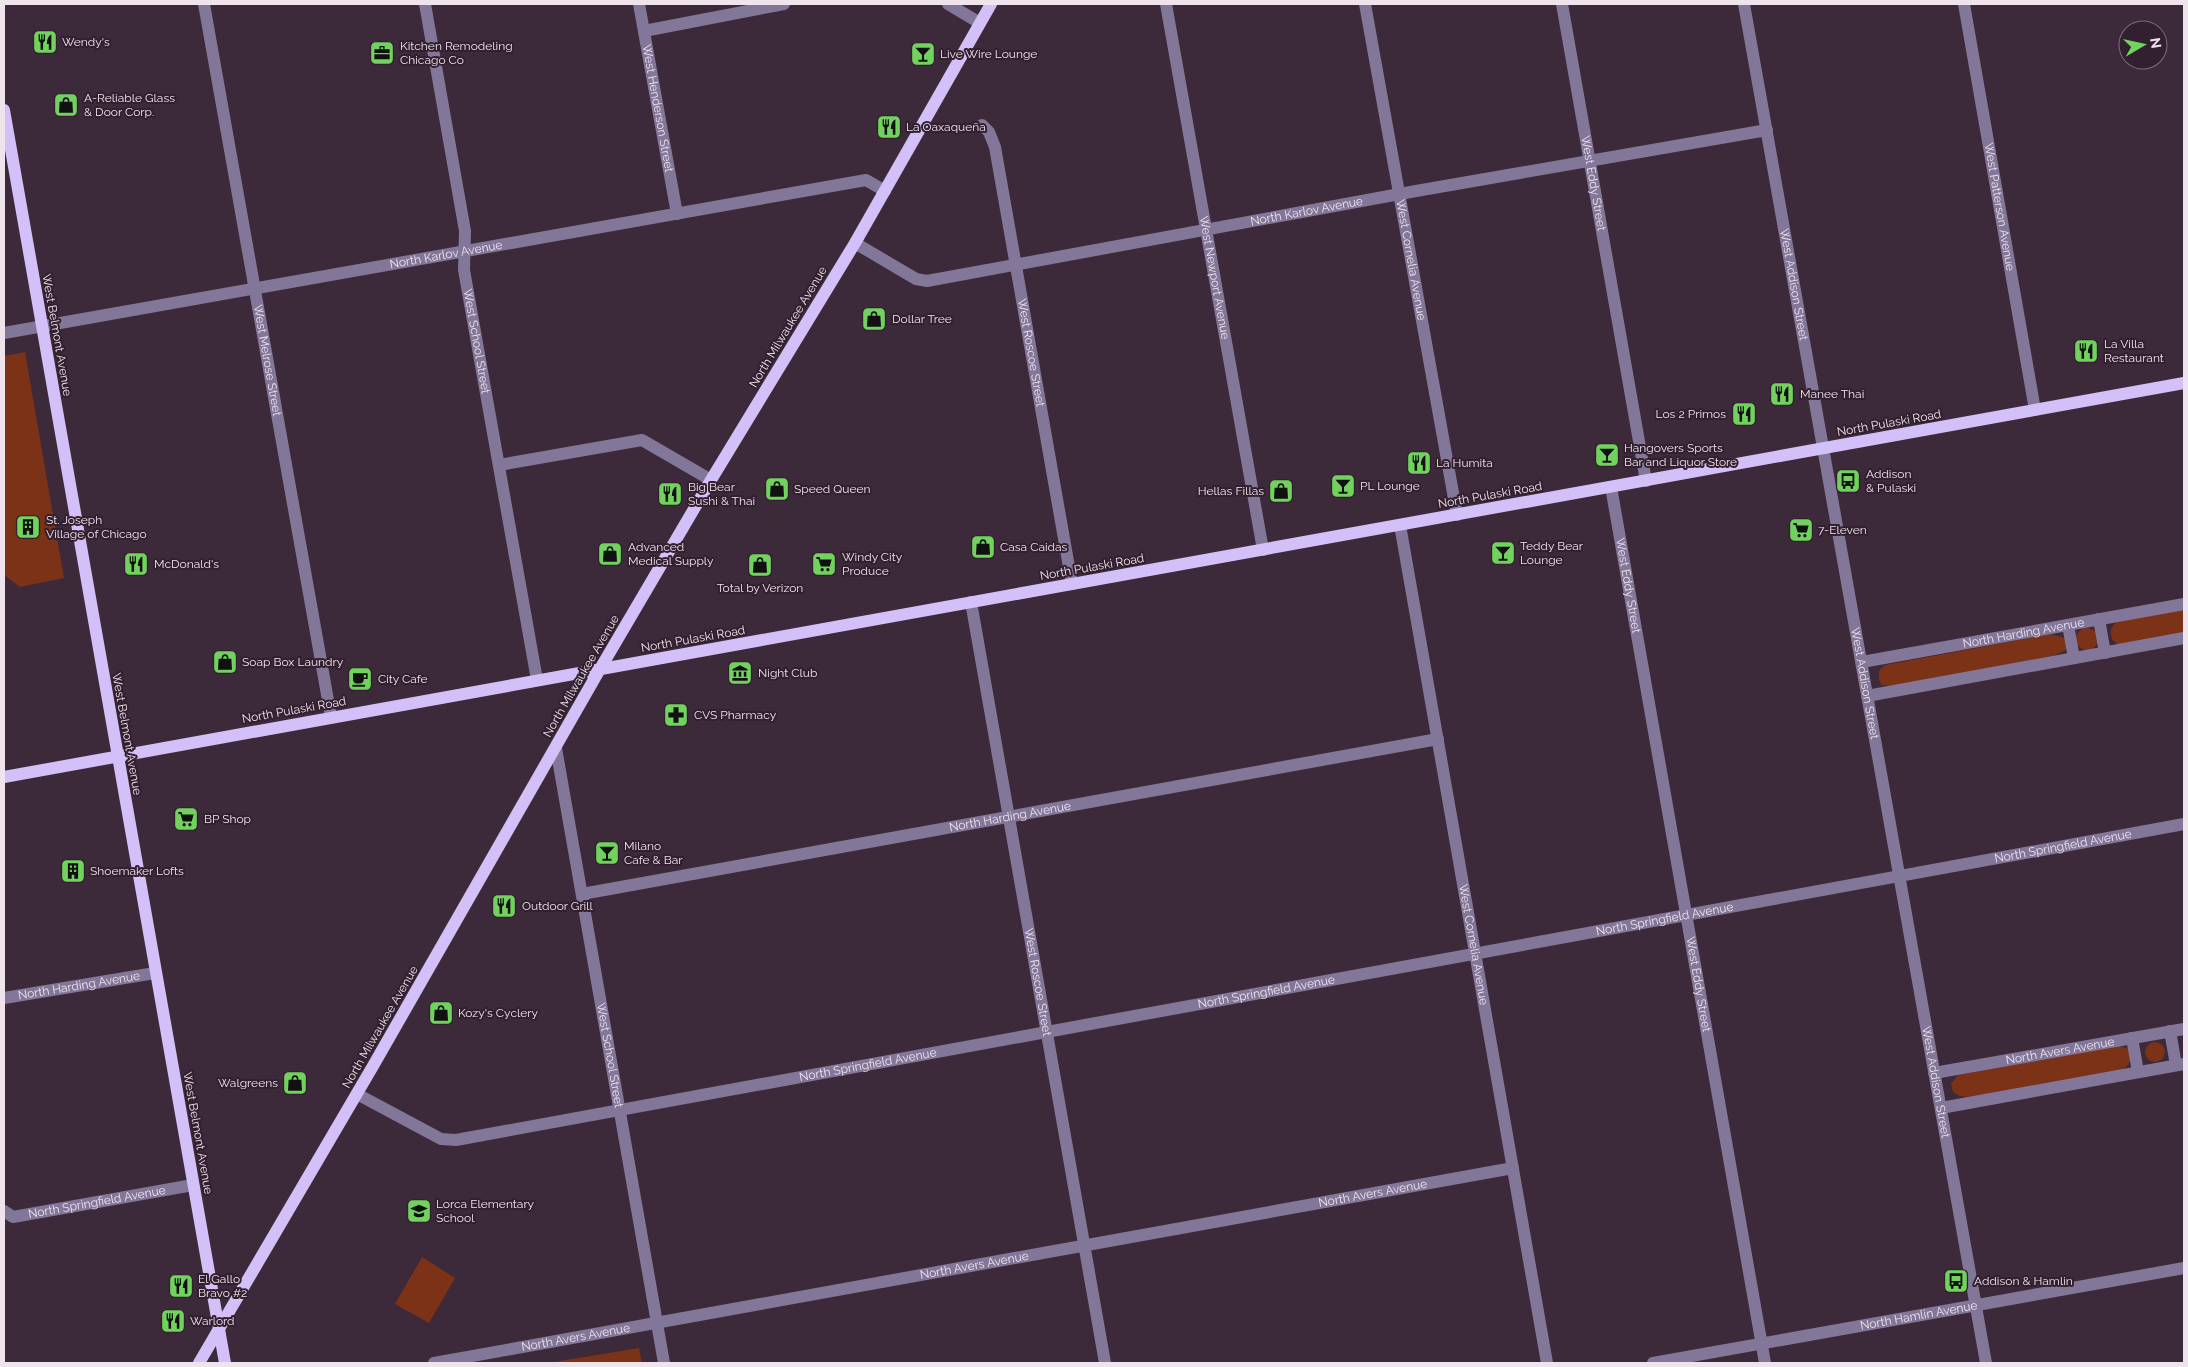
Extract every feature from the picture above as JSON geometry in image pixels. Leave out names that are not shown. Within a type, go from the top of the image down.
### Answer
[{"type":"main road","name":"North Milwaukee Avenue","points":[[199,1363],[357,1094],[600,669],[711,480],[855,243],[991,4]]},
{"type":"main road","name":"West Belmont Avenue","points":[[4,110],[225,1363]]},
{"type":"main road","name":"North Pulaski Road","points":[[4,777],[2184,384]]},
{"type":"street","name":"West Melrose Street","points":[[204,4],[331,717]]},
{"type":"street","name":"West School Street","points":[[425,4],[465,231],[464,270],[537,680]]},
{"type":"street","name":"West Henderson Street","points":[[638,4],[677,214]]},
{"type":"street","points":[[644,30],[784,4]]},
{"type":"street","points":[[948,4],[980,23]]},
{"type":"street","name":"West Newport Avenue","points":[[1166,4],[1263,550]]},
{"type":"street","name":"West Cornelia Avenue","points":[[1365,4],[1457,515]]},
{"type":"street","name":"West Eddy Street","points":[[1562,4],[1646,481]]},
{"type":"street","name":"West Addison Street","points":[[1744,4],[1986,1363]]},
{"type":"street","name":"West Patterson Avenue","points":[[1964,4],[2035,410]]},
{"type":"street","name":"West Roscoe Street","points":[[982,124],[989,132],[995,147],[1072,584]]},
{"type":"street","name":"North Karlov Avenue","points":[[855,243],[916,279],[927,281],[1400,194],[1767,130]]},
{"type":"street","name":"North Karlov Avenue","points":[[4,333],[866,180],[885,191]]},
{"type":"street","points":[[499,466],[642,440],[711,480]]},
{"type":"street","name":"West Eddy Street","points":[[1612,487],[1765,1363]]},
{"type":"street","name":"West Cornelia Avenue","points":[[1400,525],[1547,1363]]},
{"type":"street","name":"West Roscoe Street","points":[[971,602],[1105,1363]]},
{"type":"street","name":"North Harding Avenue","points":[[1862,662],[2184,604]]},
{"type":"street","points":[[2099,619],[2105,653]]},
{"type":"street","points":[[2068,625],[2074,658]]},
{"type":"street","points":[[1868,696],[2184,638]]},
{"type":"street","name":"North Harding Avenue","points":[[582,894],[1438,739]]},
{"type":"street","name":"West School Street","points":[[556,748],[664,1363]]},
{"type":"street","name":"North Springfield Avenue","points":[[357,1094],[441,1139],[448,1140],[2184,824]]},
{"type":"street","name":"North Harding Avenue","points":[[4,998],[155,972]]},
{"type":"street","name":"North Avers Avenue","points":[[1934,1073],[2184,1029]]},
{"type":"street","points":[[1941,1108],[2180,1065],[2170,1031]]},
{"type":"street","points":[[2132,1038],[2138,1072]]},
{"type":"street","name":"North Avers Avenue","points":[[434,1363],[1513,1168]]},
{"type":"street","name":"North Springfield Avenue","points":[[4,1211],[13,1217],[193,1184]]},
{"type":"street","name":"North Hamlin Avenue","points":[[1652,1363],[2184,1268]]},
{"type":"shaded area","points":[[25,352],[64,578],[20,587],[4,575],[4,356]]},
{"type":"shaded area","points":[[2184,609],[2184,634],[2125,645],[2117,644],[2112,639],[2111,629],[2119,621]]},
{"type":"shaded area","points":[[2083,628],[2091,628],[2098,635],[2098,643],[2091,650],[2083,650],[2076,643],[2076,635]]},
{"type":"shaded area","points":[[2051,634],[2065,638],[2066,650],[2053,656],[1892,686],[1881,685],[1880,682],[1879,671],[1885,665]]},
{"type":"shaded area","points":[[2151,1042],[2159,1042],[2165,1048],[2165,1056],[2159,1062],[2151,1062],[2145,1056],[2145,1048]]},
{"type":"shaded area","points":[[2119,1046],[2129,1049],[2130,1056],[2130,1062],[2120,1071],[1968,1097],[1959,1096],[1953,1092],[1951,1084],[1958,1075]]},
{"type":"shaded area","points":[[422,1257],[455,1278],[429,1323],[395,1304]]},
{"type":"shaded area","points":[[639,1348],[642,1363],[548,1363]]},
{"type":"place","name":"Wendy's","points":[[45,42]]},
{"type":"place","name":"Kitchen Remodeling Chicago Co","points":[[382,53]]},
{"type":"place","name":"Live Wire Lounge","points":[[923,54]]},
{"type":"place","name":"A-Reliable Glass & Door Corp.","points":[[66,105]]},
{"type":"place","name":"La Oaxaqueña","points":[[889,127]]},
{"type":"place","name":"Dollar Tree","points":[[874,319]]},
{"type":"place","name":"La Villa Restaurant","points":[[2086,351]]},
{"type":"place","name":"Manee Thai","points":[[1782,394]]},
{"type":"place","name":"Los 2 Primos","points":[[1744,414]]},
{"type":"place","name":"Hangovers Sports Bar and Liquor Store","points":[[1607,455]]},
{"type":"place","name":"La Humita","points":[[1419,463]]},
{"type":"place","name":"Addison & Pulaski","points":[[1848,481]]},
{"type":"place","name":"PL Lounge","points":[[1343,486]]},
{"type":"place","name":"Speed Queen","points":[[777,489]]},
{"type":"place","name":"Hellas Fillas","points":[[1281,491]]},
{"type":"place","name":"Big Bear Sushi & Thai","points":[[670,494]]},
{"type":"place","name":"St. Joseph Village of Chicago","points":[[28,527]]},
{"type":"place","name":"7-Eleven","points":[[1801,530]]},
{"type":"place","name":"Casa Caidas","points":[[983,547]]},
{"type":"place","name":"Teddy Bear Lounge","points":[[1503,553]]},
{"type":"place","name":"Advanced Medical Supply","points":[[610,554]]},
{"type":"place","name":"McDonald's","points":[[136,564]]},
{"type":"place","name":"Windy City Produce","points":[[824,564]]},
{"type":"place","name":"Total by Verizon","points":[[760,565]]},
{"type":"place","name":"Soap Box Laundry","points":[[225,662]]},
{"type":"place","name":"Night Club","points":[[740,673]]},
{"type":"place","name":"City Cafe","points":[[360,679]]},
{"type":"place","name":"CVS Pharmacy","points":[[676,715]]},
{"type":"place","name":"BP Shop","points":[[186,819]]},
{"type":"place","name":"Milano Cafe & Bar","points":[[607,853]]},
{"type":"place","name":"Shoemaker Lofts","points":[[73,871]]},
{"type":"place","name":"Outdoor Grill","points":[[504,906]]},
{"type":"place","name":"Kozy's Cyclery","points":[[441,1013]]},
{"type":"place","name":"Walgreens","points":[[295,1083]]},
{"type":"place","name":"Lorca Elementary School","points":[[419,1211]]},
{"type":"place","name":"Addison & Hamlin","points":[[1956,1281]]},
{"type":"place","name":"El Gallo Bravo #2","points":[[181,1286]]},
{"type":"place","name":"Warlord","points":[[173,1321]]}]
